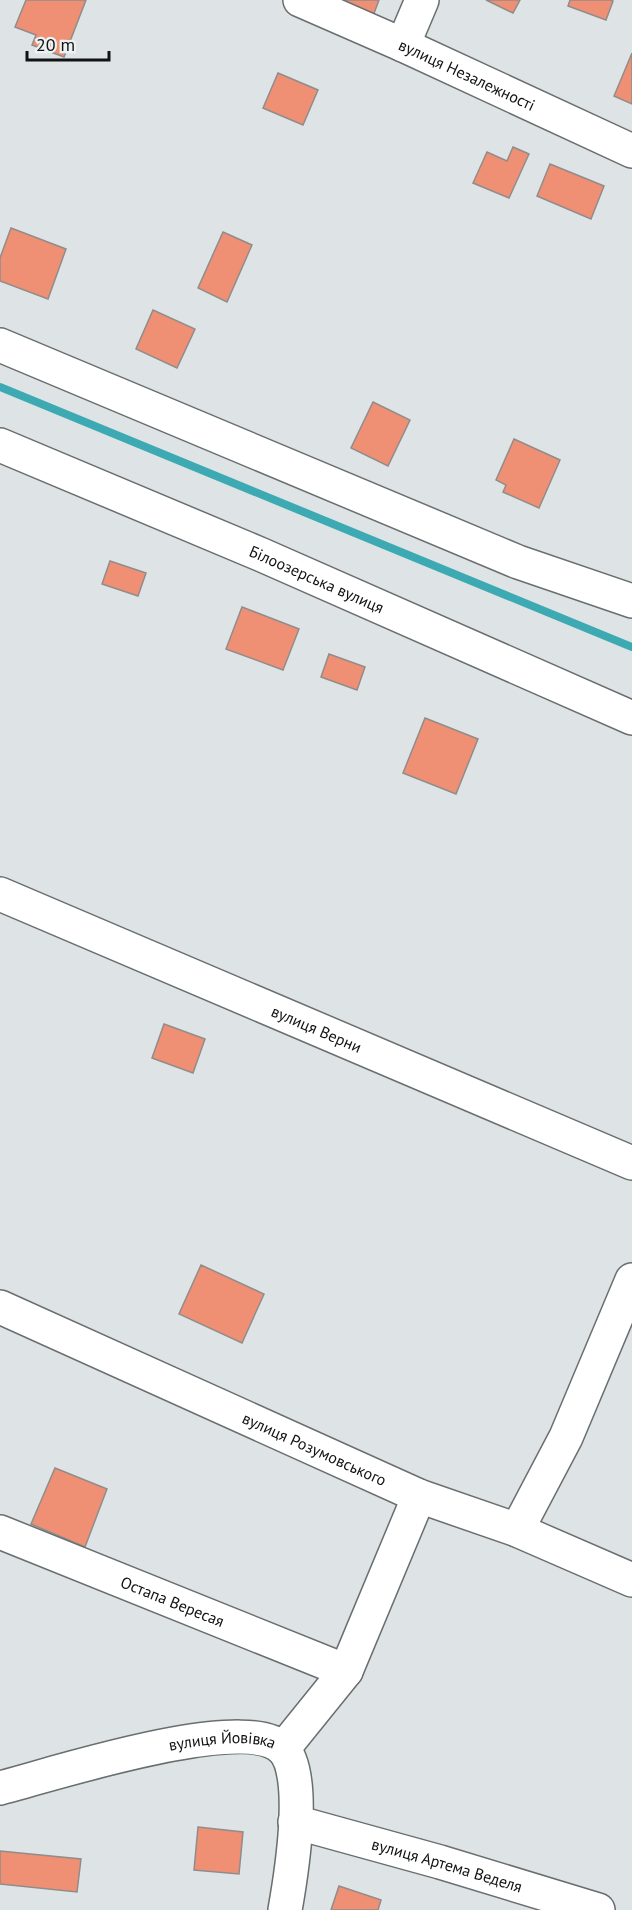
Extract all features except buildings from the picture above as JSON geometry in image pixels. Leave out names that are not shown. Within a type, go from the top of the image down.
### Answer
[{"type":"street","name":"вулиця Незалежності","points":[[300,0],[632,151]]},
{"type":"street","points":[[403,45],[422,0]]},
{"type":"street","points":[[0,345],[518,562],[632,601]]},
{"type":"street","name":"Білоозерська вулиця","points":[[0,445],[262,555],[632,718]]},
{"type":"street","name":"вулиця Верни","points":[[0,894],[632,1163]]},
{"type":"street","points":[[517,1530],[566,1437],[632,1280]]},
{"type":"street","name":"вулиця Розумовського","points":[[0,1307],[419,1496],[517,1530],[632,1581]]},
{"type":"street","points":[[283,1749],[346,1671],[419,1496]]},
{"type":"street","points":[[0,1532],[346,1671]]},
{"type":"street","name":"вулиця Йовівка","points":[[0,1788],[167,1746],[229,1736],[254,1736],[270,1740],[283,1749],[296,1778],[295,1822],[285,1910]]},
{"type":"street","name":"вулиця Артема Веделя","points":[[295,1822],[440,1862],[598,1910]]},
{"type":"waterway","points":[[0,387],[632,647]]}]
